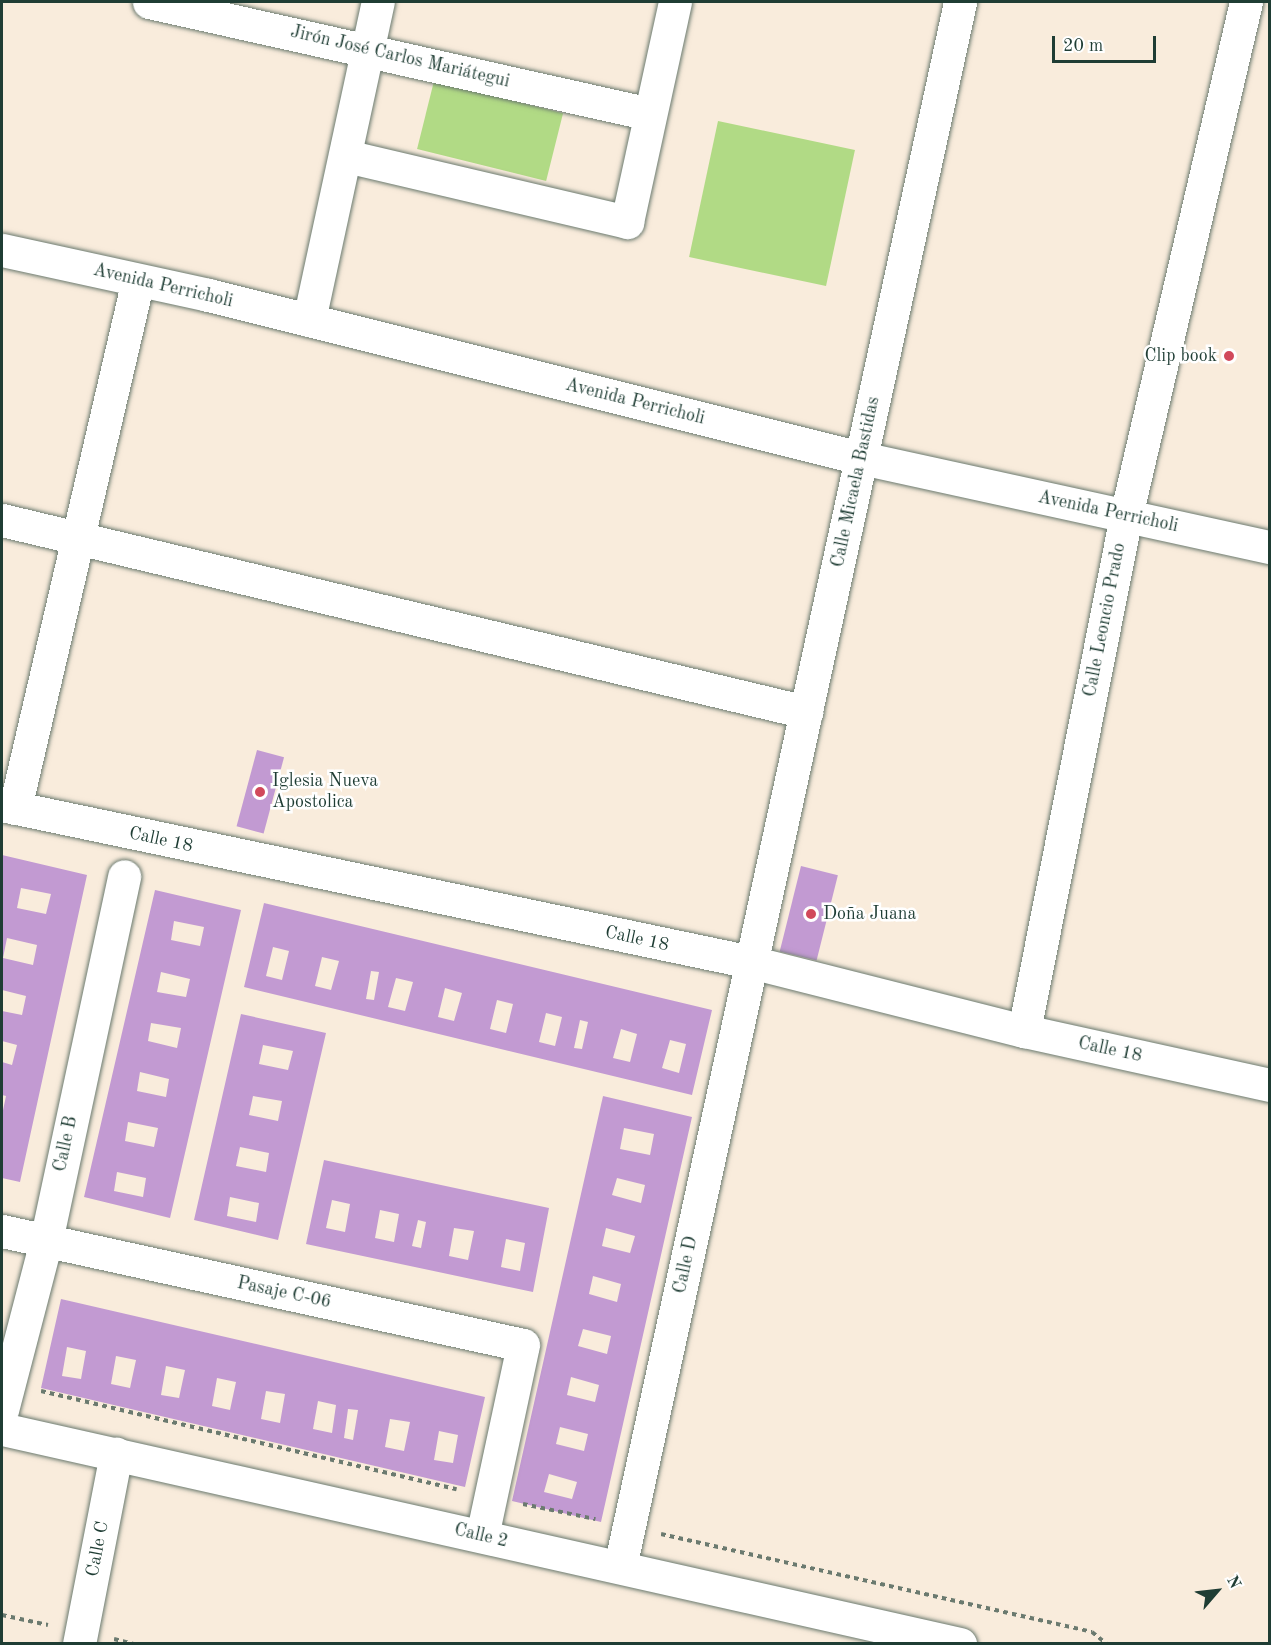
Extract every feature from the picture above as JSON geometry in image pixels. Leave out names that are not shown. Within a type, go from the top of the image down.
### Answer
[{"type":"street","name":"Jirón José Carlos Mariátegui","points":[[149,2],[650,114]]},
{"type":"street","points":[[309,320],[378,2]]},
{"type":"street","points":[[346,156],[627,222],[675,2]]},
{"type":"street","name":"Calle Micaela Bastidas","points":[[751,962],[960,2]]},
{"type":"street","name":"Calle Leoncio Prado","points":[[1024,1031],[1126,516],[1246,2]]},
{"type":"street","name":"Avenida Perricholi","points":[[2,250],[309,320],[861,459],[1269,547]]},
{"type":"street","points":[[8,807],[78,537],[138,280]]},
{"type":"street","points":[[2,520],[806,712]]},
{"type":"street","name":"Calle 18","points":[[8,807],[751,962],[1024,1031],[1269,1085]]},
{"type":"street","name":"Calle B","points":[[5,1397],[45,1241],[124,876]]},
{"type":"street","name":"Calle D","points":[[620,1567],[751,962]]},
{"type":"street","name":"Pasaje C-06","points":[[2,1231],[523,1345],[490,1497]]},
{"type":"street","name":"Calle 2","points":[[2,1429],[960,1644]]},
{"type":"street","name":"Calle C","points":[[79,1636],[116,1454]]},
{"type":"street","points":[[482,1536],[490,1497]]},
{"type":"path","points":[[5,1397],[629,1527],[1092,1632],[1107,1644]]},
{"type":"path","points":[[2,1615],[79,1636],[134,1644]]},
{"type":"green space","points":[[434,81],[563,113],[546,181],[417,149]]},
{"type":"green space","points":[[718,121],[855,150],[826,286],[689,257]]},
{"type":"building","name":"Iglesia Nueva Apostolica","points":[[257,750],[284,757],[264,834],[237,826]]},
{"type":"building","points":[[2,855],[87,875],[20,1182],[2,1178],[2,1115],[6,1096],[2,1095],[2,1062],[12,1065],[17,1045],[2,1041],[2,1011],[22,1015],[26,996],[2,990]],"holes":[[[21,888],[51,894],[46,914],[17,908]],[[7,938],[37,945],[33,965],[3,958]]]},
{"type":"building","name":"Doña Juana","points":[[801,866],[838,875],[817,961],[780,951]]},
{"type":"building","points":[[155,890],[241,910],[170,1218],[84,1197]],"holes":[[[174,921],[204,927],[200,946],[171,940]],[[161,972],[190,979],[186,997],[157,992]],[[151,1023],[181,1028],[177,1048],[148,1041]],[[140,1072],[169,1079],[166,1097],[137,1091]],[[128,1122],[158,1128],[154,1147],[125,1141]],[[117,1172],[146,1178],[143,1197],[114,1191]]]},
{"type":"building","points":[[264,903],[712,1010],[692,1095],[244,987]],"holes":[[[273,947],[289,951],[282,980],[266,976]],[[322,957],[339,961],[331,990],[315,986]],[[371,971],[379,972],[374,1000],[366,999]],[[396,978],[413,982],[405,1011],[388,1007]],[[445,988],[462,993],[454,1021],[438,1017]],[[497,1000],[513,1004],[506,1033],[490,1029]],[[546,1013],[562,1017],[555,1046],[539,1042]],[[580,1020],[588,1022],[582,1049],[574,1048]],[[621,1029],[637,1034],[630,1062],[613,1058]],[[670,1040],[686,1044],[679,1073],[662,1068]]]},
{"type":"building","points":[[241,1014],[326,1033],[278,1240],[194,1220]],"holes":[[[263,1045],[293,1051],[288,1070],[259,1064]],[[253,1096],[282,1101],[278,1121],[249,1115]],[[240,1147],[269,1153],[266,1172],[236,1166]],[[230,1197],[259,1203],[256,1222],[227,1216]]]},
{"type":"building","points":[[603,1096],[692,1117],[601,1522],[512,1501]],"holes":[[[624,1128],[654,1134],[650,1155],[620,1149]],[[617,1178],[645,1185],[641,1203],[612,1195]],[[606,1228],[635,1236],[630,1253],[602,1246]],[[593,1276],[621,1284],[617,1302],[589,1294]],[[583,1329],[611,1336],[607,1354],[578,1346]],[[571,1377],[599,1385],[595,1402],[567,1395]],[[560,1427],[588,1434],[584,1451],[556,1444]],[[549,1474],[577,1482],[572,1499],[544,1492]]]},
{"type":"building","points":[[324,1160],[549,1208],[533,1292],[306,1244]],"holes":[[[332,1200],[350,1204],[345,1232],[326,1228]],[[380,1210],[399,1214],[394,1242],[375,1238]],[[418,1220],[426,1222],[421,1248],[412,1246]],[[454,1228],[474,1231],[468,1260],[449,1256]],[[506,1239],[525,1243],[520,1271],[501,1267]]]},
{"type":"building","points":[[61,1299],[485,1397],[465,1487],[41,1388]],"holes":[[[67,1347],[86,1351],[81,1379],[62,1376]],[[116,1356],[136,1360],[130,1388],[111,1384]],[[166,1366],[185,1370],[179,1398],[161,1395]],[[217,1378],[236,1382],[230,1410],[212,1406]],[[266,1391],[285,1394],[280,1423],[261,1419]],[[318,1401],[336,1405],[332,1433],[313,1429]],[[348,1409],[358,1410],[353,1440],[344,1438]],[[390,1419],[410,1422],[404,1451],[385,1447]],[[439,1431],[458,1435],[453,1463],[434,1460]]]},
{"type":"place","name":"Clip book","points":[[1229,356]]},
{"type":"place","name":"Iglesia Nueva Apostolica","points":[[260,792]]},
{"type":"place","name":"Doña Juana","points":[[811,914]]}]
